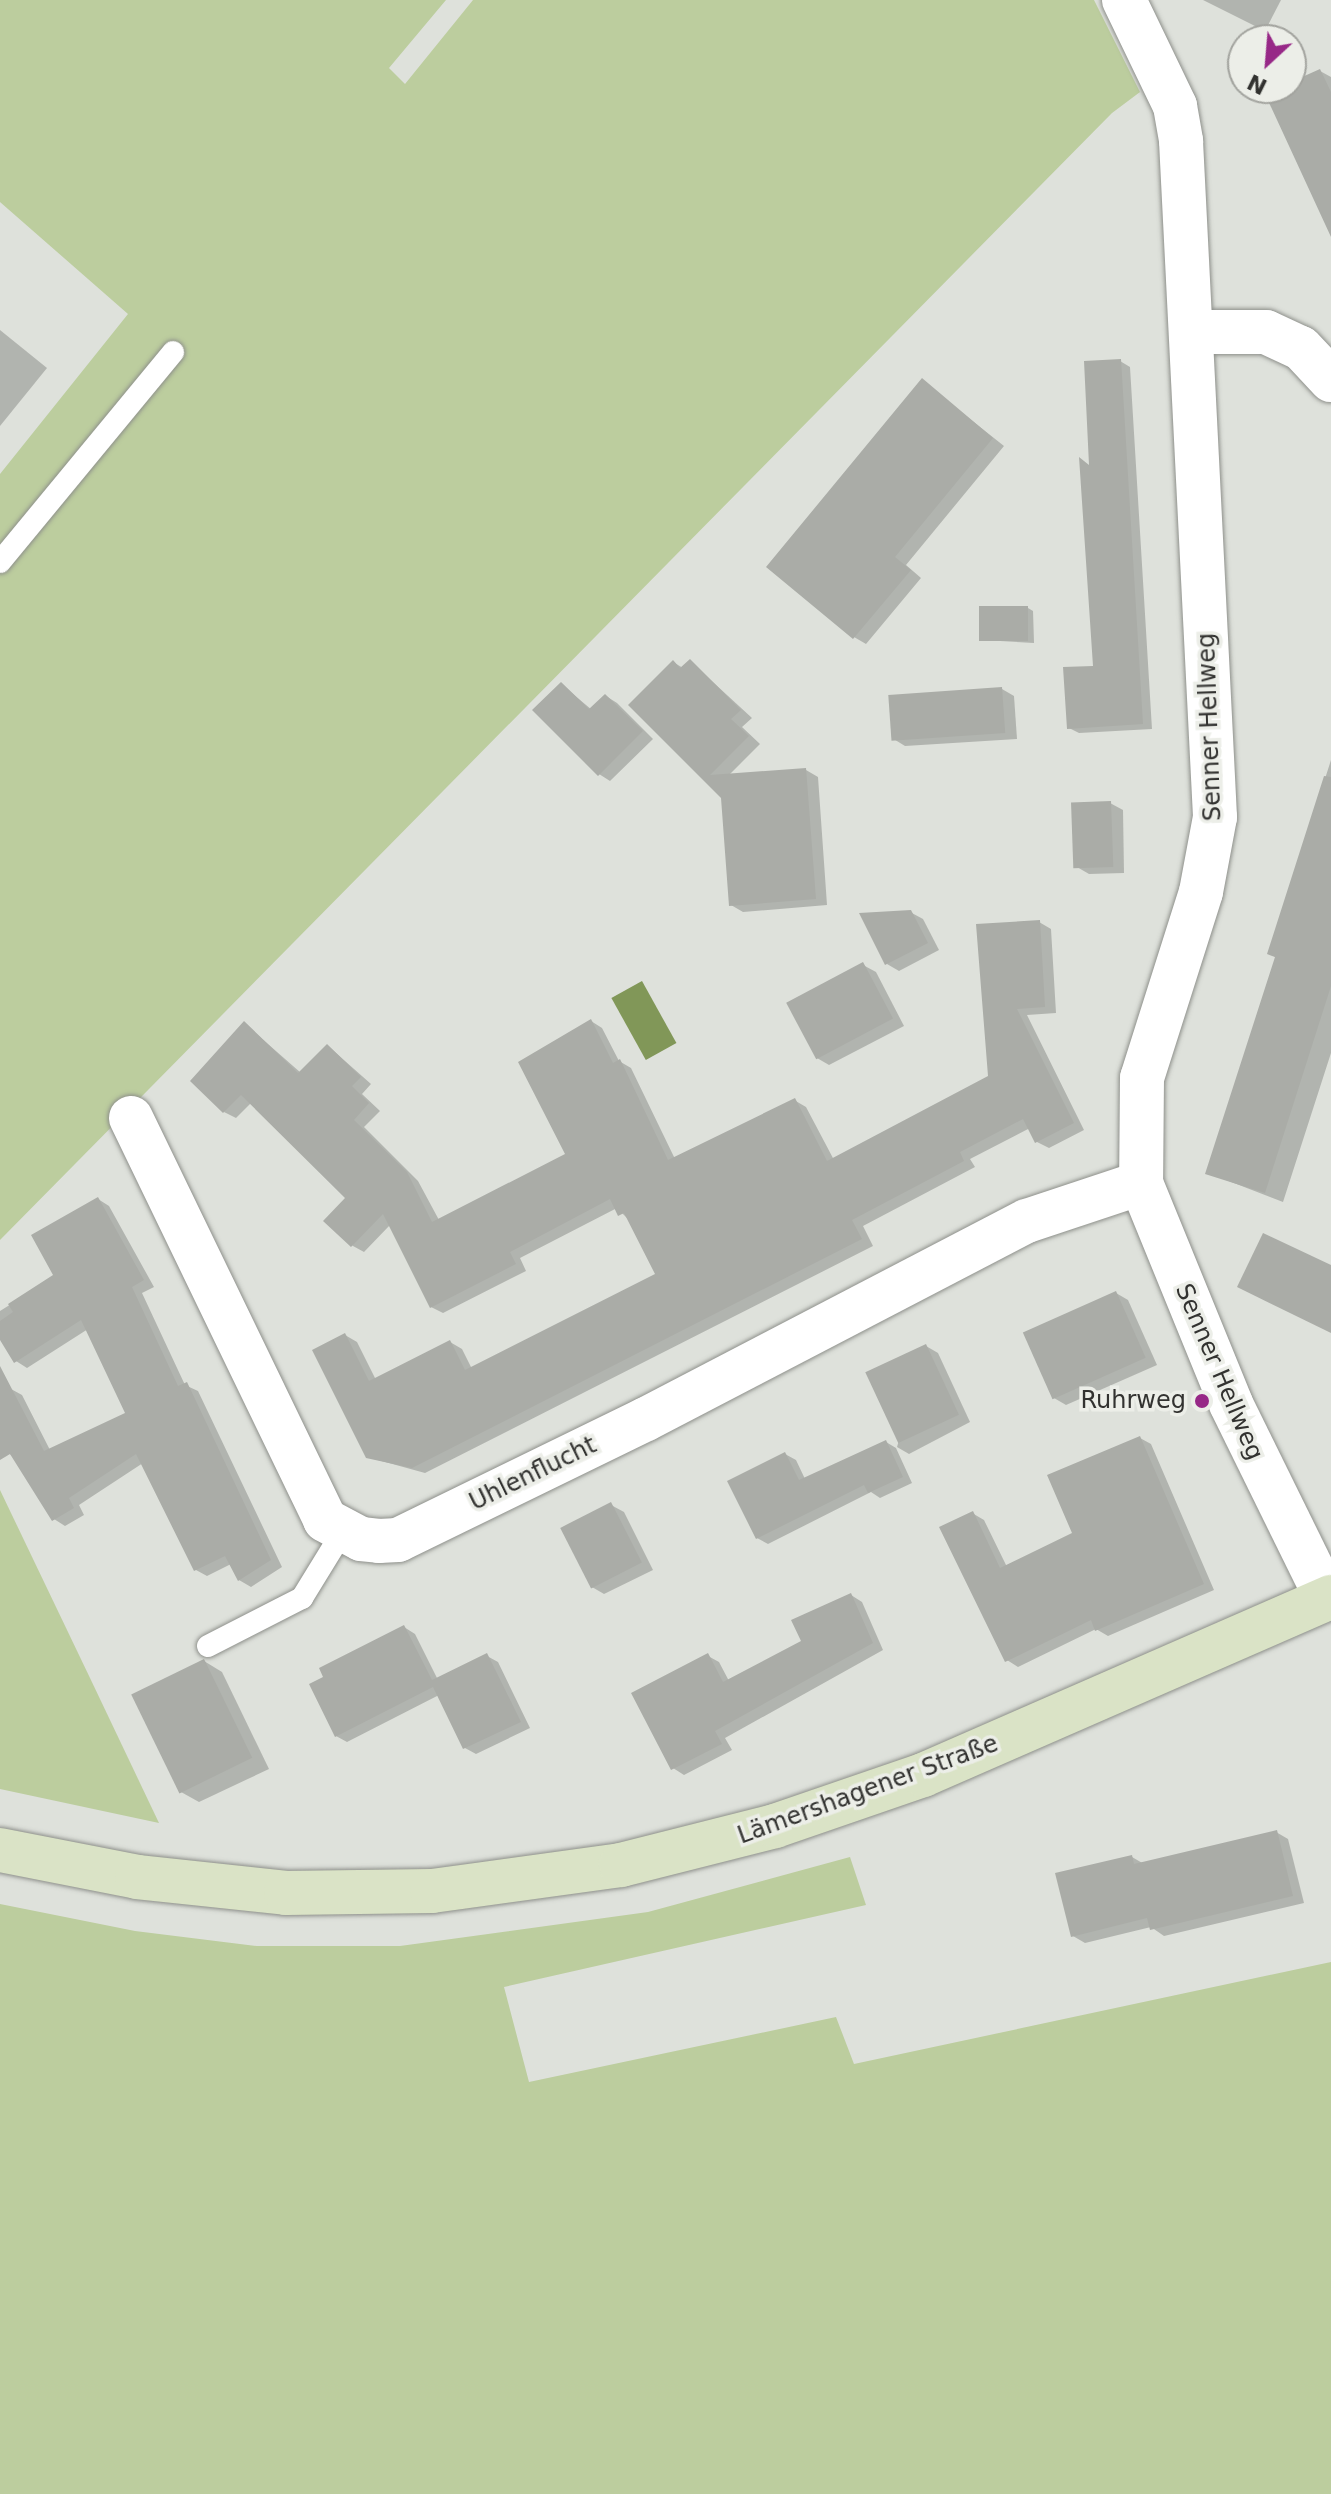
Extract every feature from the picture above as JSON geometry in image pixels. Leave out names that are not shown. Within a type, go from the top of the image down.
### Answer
[{"type":"main road","name":"Lämershagener Straße","points":[[0,1850],[137,1877],[286,1893],[432,1891],[608,1867],[775,1826],[923,1775],[1330,1601]]},
{"type":"street","name":"Senner Hellweg","points":[[1124,0],[1178,115],[1194,332],[1215,817],[1201,892],[1142,1078],[1138,1145],[1141,1183],[1231,1404],[1330,1601]]},
{"type":"street","points":[[1194,332],[1266,332],[1301,348],[1331,380]]},
{"type":"street","points":[[131,1118],[325,1520],[343,1531]]},
{"type":"street","name":"Uhlenflucht","points":[[343,1531],[370,1540],[398,1540],[646,1419],[1027,1221],[1141,1183]]},
{"type":"lane","points":[[0,562],[173,352]]},
{"type":"lane","points":[[208,1646],[302,1598],[343,1531]]},
{"type":"shaded area","points":[[0,0],[446,0],[389,68],[405,84],[473,0],[1094,0],[1140,92],[1112,113],[0,1240],[0,474],[128,314],[0,202]]},
{"type":"shaded area","points":[[642,981],[676,1043],[646,1060],[611,998]]},
{"type":"shaded area","points":[[0,1490],[90,1678],[159,1823],[0,1789]]},
{"type":"shaded area","points":[[850,1857],[866,1905],[504,1987],[529,2082],[836,2017],[854,2064],[1331,1962],[1331,2494],[0,2494],[0,1904],[135,1931],[257,1946],[400,1946],[648,1912]]},
{"type":"building","points":[[1320,69],[1331,92],[1331,237],[1270,104],[1307,104],[1307,75]]},
{"type":"building","points":[[1121,359],[1143,724],[1067,729],[1063,667],[1093,666],[1079,457],[1089,465],[1084,361]]},
{"type":"building","points":[[922,378],[993,438],[895,557],[911,570],[853,639],[766,567]]},
{"type":"building","points":[[979,606],[1028,606],[1028,641],[979,641]]},
{"type":"building","points":[[690,659],[741,710],[731,719],[749,736],[710,775],[806,768],[816,899],[729,906],[721,798],[628,705],[673,660],[680,668]]},
{"type":"building","points":[[561,682],[589,709],[605,694],[643,731],[598,776],[532,710]]},
{"type":"building","points":[[1002,687],[1005,733],[891,741],[888,695]]},
{"type":"building","points":[[1324,776],[1331,777],[1331,986],[1265,1193],[1205,1174],[1275,957],[1267,954]]},
{"type":"building","points":[[1111,801],[1113,867],[1073,868],[1071,802]]},
{"type":"building","points":[[911,910],[928,943],[885,965],[859,913]]},
{"type":"building","points":[[1040,920],[1045,1007],[1017,1009],[1074,1123],[1035,1143],[1023,1119],[960,1152],[964,1161],[852,1220],[862,1239],[412,1468],[366,1458],[312,1350],[345,1333],[369,1381],[450,1340],[465,1370],[655,1274],[624,1213],[618,1216],[610,1199],[510,1252],[516,1264],[430,1308],[383,1214],[351,1247],[323,1221],[345,1198],[241,1095],[223,1113],[190,1081],[244,1021],[298,1073],[327,1044],[361,1077],[352,1086],[369,1103],[354,1120],[407,1172],[432,1222],[565,1154],[518,1062],[591,1019],[613,1063],[620,1059],[668,1160],[795,1098],[827,1161],[988,1076],[976,924]]},
{"type":"building","points":[[863,962],[893,1019],[816,1059],[786,1003]]},
{"type":"building","points":[[98,1197],[144,1280],[132,1287],[178,1386],[187,1382],[271,1560],[238,1581],[225,1556],[194,1571],[136,1454],[69,1498],[74,1508],[52,1521],[10,1454],[0,1460],[0,1366],[44,1451],[125,1413],[81,1320],[14,1363],[0,1340],[0,1321],[13,1312],[8,1304],[53,1275],[31,1235]]},
{"type":"building","points":[[1263,1233],[1331,1265],[1331,1333],[1237,1287]]},
{"type":"building","points":[[1116,1291],[1146,1358],[1053,1399],[1023,1332]]},
{"type":"building","points":[[926,1344],[959,1415],[898,1443],[865,1372]]},
{"type":"building","points":[[1140,1436],[1204,1584],[1095,1631],[1091,1620],[1005,1662],[939,1527],[973,1511],[1000,1568],[1072,1533],[1047,1475]]},
{"type":"building","points":[[886,1440],[903,1477],[868,1493],[864,1485],[756,1539],[727,1481],[785,1452],[799,1480]]},
{"type":"building","points":[[611,1502],[642,1563],[591,1588],[560,1528]]},
{"type":"building","points":[[851,1593],[873,1643],[715,1731],[722,1744],[671,1770],[631,1693],[708,1653],[723,1682],[801,1641],[791,1620]]},
{"type":"building","points":[[404,1625],[432,1680],[487,1653],[521,1722],[463,1749],[433,1687],[335,1737],[309,1684],[323,1677],[319,1668]]},
{"type":"building","points":[[204,1659],[252,1758],[179,1793],[131,1695]]},
{"type":"building","points":[[1277,1830],[1293,1896],[1150,1930],[1147,1918],[1071,1937],[1055,1873],[1132,1855],[1134,1864]]},
{"type":"place","name":"Ruhrweg","points":[[1202,1401]]}]
